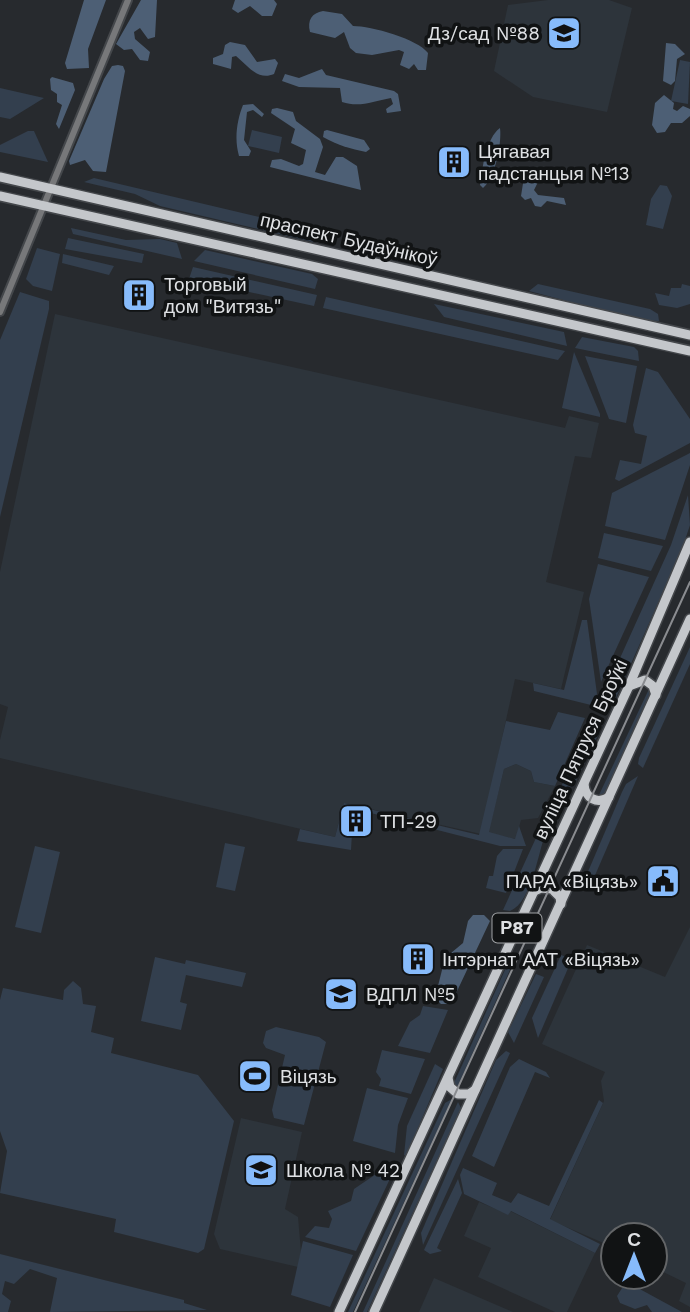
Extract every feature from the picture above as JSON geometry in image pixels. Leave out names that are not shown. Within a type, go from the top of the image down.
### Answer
[{"type":"main road","name":"праспект Будаўнікоў","points":[[0,177],[690,335]]},
{"type":"main road","name":"праспект Будаўнікоў","points":[[0,196],[690,351]]},
{"type":"main road","name":"вуліца Пятруся Броўкі","points":[[339,1312],[629,686],[690,542]]},
{"type":"main road","name":"Р87","points":[[374,1312],[690,619]]},
{"type":"main road","points":[[629,686],[638,680],[648,681],[653,686],[656,697]]},
{"type":"main road","points":[[584,784],[587,795],[593,800],[600,801],[610,795]]},
{"type":"main road","points":[[534,891],[545,887],[552,889],[560,897],[561,904]]},
{"type":"main road","points":[[449,1076],[450,1087],[458,1094],[469,1094],[477,1088]]},
{"type":"main road","points":[[437,1100],[449,1096],[457,1098],[465,1113]]},
{"type":"street","points":[[0,312],[128,0]]},
{"type":"street","points":[[193,239],[197,222]]},
{"type":"street","points":[[327,269],[331,254]]},
{"type":"street","points":[[412,288],[416,273]]},
{"type":"street","points":[[572,324],[575,309]]},
{"type":"shaded area","points":[[84,0],[106,0],[88,49],[89,68],[67,69],[65,63]]},
{"type":"shaded area","points":[[141,0],[157,0],[155,37],[148,39],[140,28],[134,32],[135,39],[150,52],[148,61],[140,60],[132,49],[124,50],[116,44]]},
{"type":"shaded area","points":[[235,0],[274,0],[277,4],[272,16],[262,16],[250,6],[238,13],[232,9]]},
{"type":"shaded area","name":"Дз/сад №88","points":[[548,0],[609,0],[632,8],[607,112],[533,97],[494,71],[508,5]]},
{"type":"shaded area","points":[[323,11],[342,14],[353,26],[382,31],[415,43],[428,53],[426,70],[418,70],[414,64],[409,69],[400,65],[404,52],[399,50],[372,55],[356,53],[350,48],[344,32],[335,38],[310,32],[311,18]]},
{"type":"shaded area","points":[[230,42],[245,45],[257,62],[275,59],[278,63],[274,74],[258,74],[236,56],[232,57],[231,69],[213,64],[213,58],[223,54],[225,45]]},
{"type":"shaded area","points":[[666,43],[675,44],[685,54],[677,59],[675,81],[671,85],[663,81]]},
{"type":"shaded area","points":[[680,60],[690,62],[688,104],[671,101]]},
{"type":"shaded area","points":[[112,66],[123,66],[125,71],[106,172],[93,171],[85,160],[70,165],[69,161],[104,79]]},
{"type":"shaded area","points":[[322,69],[326,75],[394,91],[398,94],[401,111],[387,113],[386,109],[393,104],[391,98],[349,104],[342,102],[340,88],[299,87],[282,81],[285,74],[299,78]]},
{"type":"shaded area","points":[[52,77],[73,83],[75,90],[59,129],[56,124],[62,105],[57,102],[57,94],[51,90]]},
{"type":"shaded area","points":[[0,88],[44,98],[10,119],[0,117]]},
{"type":"shaded area","points":[[664,95],[674,103],[673,109],[677,111],[683,106],[690,109],[690,116],[682,123],[671,123],[665,132],[657,133],[652,125],[655,103]]},
{"type":"shaded area","points":[[253,104],[264,114],[262,117],[253,110],[247,112],[244,140],[251,151],[249,156],[239,156],[236,136],[239,117],[243,105]]},
{"type":"shaded area","points":[[272,109],[293,112],[296,121],[320,139],[323,147],[315,172],[325,175],[336,157],[343,157],[357,166],[361,190],[270,167],[272,160],[281,159],[299,166],[303,164],[306,150],[291,143],[295,129],[271,113]]},
{"type":"shaded area","points":[[500,128],[497,160],[491,177],[483,188],[480,185],[486,154],[491,139]]},
{"type":"shaded area","points":[[252,130],[282,137],[279,153],[248,146]]},
{"type":"shaded area","points":[[28,131],[34,131],[48,162],[0,152],[0,145]]},
{"type":"shaded area","points":[[324,131],[364,140],[370,149],[366,152],[334,142],[323,137]]},
{"type":"shaded area","points":[[535,173],[539,180],[534,190],[538,195],[564,198],[566,205],[547,201],[541,207],[535,206],[531,198],[525,200],[521,196],[524,177]]},
{"type":"shaded area","points":[[94,178],[310,229],[313,242],[160,206],[135,194],[84,182]]},
{"type":"shaded area","points":[[660,185],[667,186],[672,196],[663,229],[646,225],[651,199]]},
{"type":"shaded area","points":[[71,228],[126,240],[160,239],[177,243],[182,259],[73,234]]},
{"type":"shaded area","points":[[68,238],[144,254],[142,263],[65,249]]},
{"type":"shaded area","points":[[37,248],[60,254],[52,291],[33,286],[26,279]]},
{"type":"shaded area","points":[[205,250],[312,274],[318,279],[315,289],[194,261]]},
{"type":"shaded area","points":[[63,254],[114,266],[109,275],[62,263]]},
{"type":"shaded area","points":[[193,267],[317,295],[314,306],[189,279]]},
{"type":"shaded area","points":[[538,284],[650,309],[658,314],[659,321],[639,320],[529,291]]},
{"type":"shaded area","points":[[682,284],[690,286],[690,304],[677,308],[659,305],[655,293],[669,296],[671,288],[681,288]]},
{"type":"shaded area","points":[[20,292],[49,301],[49,309],[0,517],[0,340]]},
{"type":"shaded area","points":[[326,297],[565,351],[558,360],[323,308]]},
{"type":"shaded area","points":[[434,304],[564,332],[567,346],[444,317]]},
{"type":"shaded area","points":[[55,314],[565,428],[569,416],[599,423],[591,458],[575,456],[546,582],[584,592],[561,689],[515,679],[481,834],[344,803],[335,837],[0,758],[0,740],[8,707],[0,704],[0,572]]},
{"type":"shaded area","points":[[582,337],[634,347],[638,351],[639,361],[575,348]]},
{"type":"shaded area","points":[[574,352],[600,414],[600,417],[562,408]]},
{"type":"shaded area","points":[[585,356],[637,366],[626,423],[609,419]]},
{"type":"shaded area","points":[[646,368],[658,372],[690,419],[690,443],[619,481],[615,479],[620,460],[641,464],[647,436],[635,433],[633,425]]},
{"type":"shaded area","points":[[690,453],[690,465],[665,540],[605,526],[612,493]]},
{"type":"shaded area","points":[[688,495],[690,525],[682,549],[614,702],[607,707],[598,707],[671,545]]},
{"type":"shaded area","points":[[604,533],[663,546],[651,571],[598,558]]},
{"type":"shaded area","points":[[598,564],[649,577],[601,682],[589,599]]},
{"type":"shaded area","points":[[582,620],[587,620],[597,694],[591,705],[534,691],[533,683],[564,690]]},
{"type":"shaded area","points":[[690,647],[690,664],[643,768],[638,764],[639,758]]},
{"type":"shaded area","points":[[649,689],[651,694],[606,793],[599,795]]},
{"type":"shaded area","points":[[558,712],[585,718],[555,786],[534,782],[531,771],[516,764],[504,769],[489,832],[515,839],[519,826],[526,846],[500,846],[363,811],[359,816],[353,816],[351,850],[297,841],[300,829],[335,837],[344,803],[479,835],[506,721],[550,730]]},
{"type":"shaded area","points":[[592,720],[598,735],[573,787],[561,787]]},
{"type":"shaded area","points":[[516,764],[531,771],[534,782],[555,786],[538,818],[521,820],[516,839],[488,833],[504,769]]},
{"type":"shaded area","points":[[638,776],[593,880],[584,881],[626,784]]},
{"type":"shaded area","points":[[541,827],[547,830],[524,897],[518,906],[510,911],[503,910]]},
{"type":"shaded area","points":[[225,843],[245,847],[235,891],[216,887]]},
{"type":"shaded area","points":[[35,846],[60,852],[41,933],[15,927]]},
{"type":"shaded area","points":[[503,849],[523,849],[506,893],[486,888],[489,876],[493,876],[497,856]]},
{"type":"shaded area","points":[[473,915],[484,915],[490,921],[451,1004],[441,1004],[435,998],[445,958],[463,943],[468,921]]},
{"type":"shaded area","points":[[690,927],[690,1307],[679,1301],[686,1283],[669,1275],[669,1221],[599,1221],[599,1241],[550,1220],[604,1101],[601,1081],[605,1072],[542,1044],[587,945],[665,977]]},
{"type":"shaded area","points":[[561,955],[572,959],[538,1038],[532,1018]]},
{"type":"shaded area","points":[[155,957],[185,964],[186,960],[246,973],[242,987],[186,975],[180,1002],[187,1004],[181,1030],[141,1021]]},
{"type":"shaded area","points":[[509,961],[513,963],[456,1090],[454,1083]]},
{"type":"shaded area","points":[[536,974],[544,977],[514,1043],[508,1032]]},
{"type":"shaded area","points":[[73,981],[81,988],[83,1004],[96,1006],[91,1032],[114,1038],[111,1053],[198,1075],[234,1121],[204,1249],[198,1253],[114,1232],[116,1219],[0,1193],[7,1151],[0,1131],[0,1000],[3,988],[63,1000],[64,990]]},
{"type":"shaded area","points":[[423,1006],[448,1010],[430,1053],[398,1046],[410,1022],[420,1015]]},
{"type":"shaded area","points":[[276,1027],[319,1037],[326,1042],[304,1125],[274,1118],[272,1110],[285,1055],[266,1048],[263,1043],[266,1031]]},
{"type":"shaded area","points":[[382,1050],[425,1059],[411,1094],[379,1086],[381,1079],[376,1072]]},
{"type":"shaded area","points":[[506,1051],[510,1053],[423,1245],[421,1233],[496,1060]]},
{"type":"shaded area","points":[[519,1059],[546,1072],[550,1078],[535,1072],[494,1167],[472,1156],[510,1067]]},
{"type":"shaded area","points":[[435,1064],[443,1069],[406,1156],[407,1126]]},
{"type":"shaded area","points":[[367,1088],[408,1098],[398,1125],[395,1153],[353,1141]]},
{"type":"shaded area","points":[[452,1099],[353,1312],[348,1312],[445,1103]]},
{"type":"shaded area","points":[[599,1100],[603,1103],[550,1219],[599,1244],[595,1253],[511,1211],[508,1215],[464,1194],[460,1175],[463,1168],[497,1183],[492,1195],[511,1203],[518,1193],[549,1206]]},
{"type":"shaded area","points":[[458,1102],[461,1108],[367,1312],[363,1312]]},
{"type":"shaded area","name":"Школа № 42","points":[[241,1118],[302,1132],[285,1209],[298,1217],[301,1252],[298,1267],[220,1249],[214,1234]]},
{"type":"shaded area","points":[[388,1166],[395,1168],[356,1251],[305,1237],[315,1226],[329,1228],[332,1219],[328,1211],[351,1201],[354,1189]]},
{"type":"shaded area","points":[[458,1179],[462,1193],[437,1248],[442,1251],[430,1254],[424,1250]]},
{"type":"shaded area","points":[[479,1202],[508,1214],[510,1211],[595,1253],[567,1312],[555,1312],[478,1277],[491,1248],[464,1236]]},
{"type":"shaded area","points":[[303,1241],[353,1255],[330,1307],[291,1295]]},
{"type":"shaded area","points":[[0,1254],[184,1300],[184,1303],[207,1310],[50,1312],[57,1278],[30,1269],[14,1284],[5,1281],[2,1294],[11,1301],[8,1312],[0,1312]]},
{"type":"shaded area","points":[[434,1278],[513,1312],[419,1312]]},
{"type":"shaded area","points":[[620,1291],[643,1291],[682,1312],[652,1312],[647,1305],[635,1309],[620,1303],[617,1296]]},
{"type":"tram line","points":[[355,1312],[690,582]]},
{"type":"place","name":"Дз/сад №88","points":[[564,33]]},
{"type":"place","name":"Цягавая падстанцыя №13","points":[[454,162]]},
{"type":"place","name":"Торговый дом \"Витязь\"","points":[[139,295]]},
{"type":"place","name":"ТП-29","points":[[356,821]]},
{"type":"place","name":"ПАРА «Віцязь»","points":[[663,881]]},
{"type":"place","name":"Інтэрнат ААТ «Віцязь»","points":[[418,959]]},
{"type":"place","name":"ВДПЛ №5","points":[[341,994]]},
{"type":"place","name":"Віцязь","points":[[255,1076]]},
{"type":"place","name":"Школа № 42","points":[[261,1170]]}]
